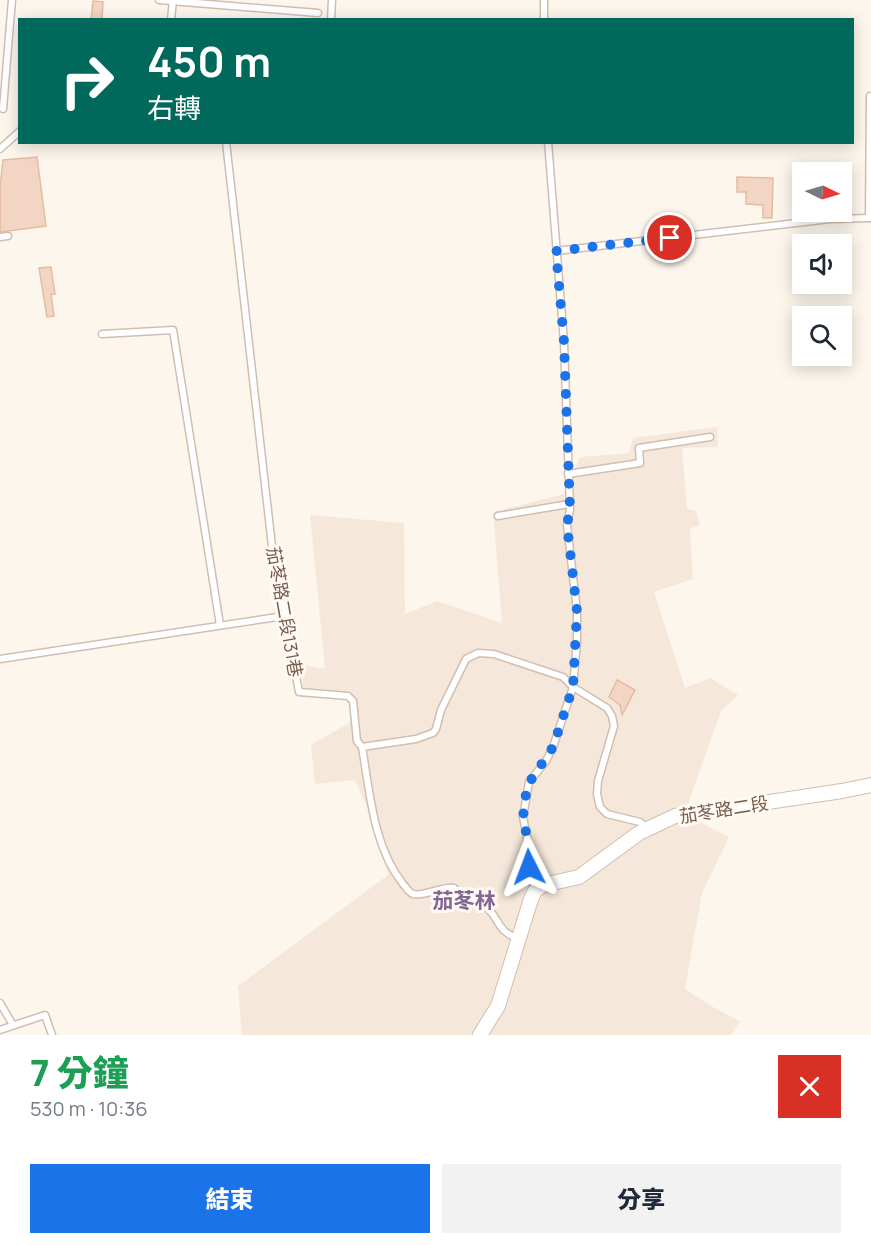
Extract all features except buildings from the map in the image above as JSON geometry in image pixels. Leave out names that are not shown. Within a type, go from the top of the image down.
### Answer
[{"type":"street","name":"茄苳路二段","points":[[539,888],[579,877],[647,829],[684,815],[871,785]]},
{"type":"street","points":[[480,1035],[498,1006],[531,899],[539,888]]},
{"type":"lane","points":[[3,110],[12,0]]},
{"type":"lane","points":[[159,0],[318,13]]},
{"type":"lane","points":[[331,18],[332,0]]},
{"type":"lane","points":[[544,0],[544,18]]},
{"type":"lane","points":[[171,18],[173,1]]},
{"type":"lane","points":[[556,251],[830,219],[870,218],[870,96]]},
{"type":"lane","points":[[0,149],[18,133]]},
{"type":"lane","name":"茄苳路二段131巷","points":[[226,144],[273,555],[299,692],[351,698],[357,741],[362,747],[369,798],[379,835],[394,873],[410,893],[454,888],[465,900],[481,903],[507,935],[519,939]]},
{"type":"lane","points":[[539,888],[531,881],[527,854],[527,837],[523,817],[526,790],[531,778],[546,761],[553,747],[573,687],[577,611],[567,525],[569,504],[564,353],[548,144]]},
{"type":"lane","points":[[0,237],[8,236]]},
{"type":"lane","points":[[102,334],[173,330],[220,625]]},
{"type":"lane","points":[[568,474],[640,463],[639,448],[710,438]]},
{"type":"lane","points":[[498,516],[569,504]]},
{"type":"lane","points":[[0,658],[284,616]]},
{"type":"lane","points":[[362,747],[416,739],[433,733],[441,710],[466,659],[478,653],[494,654],[563,677],[573,687],[604,704],[614,721],[613,732],[598,781],[597,794],[600,807],[607,814],[640,822],[647,829]]},
{"type":"lane","points":[[0,1003],[13,1025]]},
{"type":"lane","points":[[0,1030],[45,1015],[52,1035]]},
{"type":"shaded area","points":[[717,427],[718,447],[682,448],[687,509],[696,511],[700,526],[690,528],[693,579],[654,592],[685,688],[710,678],[738,695],[721,711],[689,801],[690,817],[729,837],[702,893],[685,989],[740,1021],[731,1035],[242,1035],[238,986],[388,875],[371,816],[355,780],[315,784],[311,745],[357,718],[355,700],[302,695],[304,665],[325,669],[310,515],[404,523],[405,614],[437,601],[502,623],[493,512],[564,494],[580,457],[629,453],[633,438]]},
{"type":"district","name":"茄苳林","points":[[464,901]]},
{"type":"route","points":[[529,867],[523,817],[526,790],[531,778],[546,761],[553,747],[573,687],[577,640],[577,611],[574,602],[567,525],[570,509],[564,342],[556,251],[670,238]]}]
